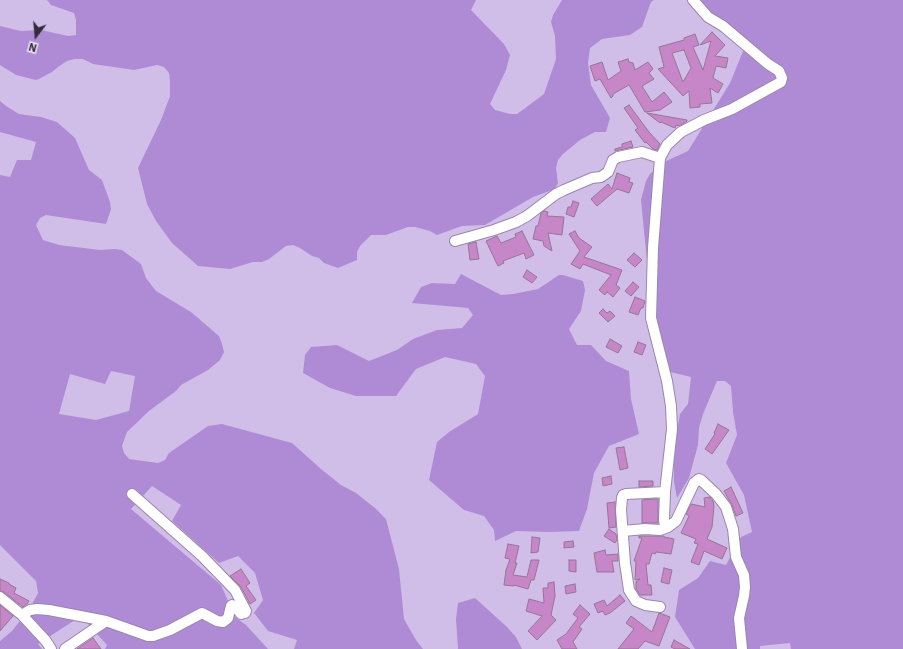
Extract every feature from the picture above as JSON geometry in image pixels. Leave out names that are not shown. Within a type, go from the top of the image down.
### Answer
[{"type":"street","points":[[668,527],[665,525],[664,520],[665,492],[672,429],[671,406],[667,381],[651,318],[653,248],[660,158],[667,145],[681,132],[704,120],[732,109],[780,82],[782,78],[778,71],[723,26],[708,17],[693,0]]},
{"type":"street","points":[[455,241],[516,222],[564,190],[592,178],[601,177],[608,172],[613,160],[618,157],[642,152],[660,158]]},
{"type":"street","points":[[623,531],[645,529],[660,530],[668,527],[676,521],[694,483],[699,479],[716,494],[726,507],[732,522],[736,556],[744,576],[745,592],[738,623],[742,649]]},
{"type":"street","points":[[660,607],[636,601],[629,590],[625,564],[621,510],[623,495],[665,492]]},
{"type":"street","points":[[22,615],[30,610],[37,609],[106,621],[148,636],[153,636],[170,630],[202,613],[217,622],[223,622],[228,618],[232,605],[236,607],[241,614],[245,613],[246,611],[235,590],[202,556],[132,494]]},
{"type":"street","points":[[0,597],[22,615],[46,641],[51,649]]},
{"type":"street","points":[[65,649],[106,621]]},
{"type":"shaded area","points":[[47,0],[476,0],[471,10],[504,44],[510,55],[506,70],[490,104],[495,110],[510,114],[517,114],[544,94],[556,59],[555,36],[551,22],[553,15],[562,0],[654,0],[651,2],[642,27],[630,35],[602,39],[590,48],[588,63],[591,85],[610,118],[606,132],[595,132],[580,140],[558,160],[556,168],[558,183],[555,189],[533,197],[485,225],[462,226],[437,235],[430,231],[415,227],[408,227],[386,235],[371,235],[360,246],[357,252],[357,260],[338,268],[324,263],[319,258],[312,256],[293,245],[286,246],[269,259],[262,262],[253,262],[230,269],[198,266],[172,243],[156,221],[147,204],[138,168],[161,120],[170,96],[169,73],[164,67],[157,65],[134,70],[93,64],[83,59],[75,59],[67,61],[52,72],[36,80],[16,75],[0,65],[0,26],[21,31],[41,30],[68,36],[76,35],[76,20],[74,13],[51,5]]},
{"type":"shaded area","points":[[692,0],[903,0],[903,649],[791,649],[790,643],[760,646],[760,649],[695,649],[675,617],[679,590],[698,578],[710,561],[726,565],[741,537],[752,532],[744,495],[726,463],[737,435],[731,386],[725,381],[717,381],[703,414],[699,428],[698,445],[689,478],[677,498],[674,482],[674,448],[680,414],[688,404],[691,377],[670,372],[655,324],[656,315],[650,292],[641,200],[646,181],[650,174],[662,163],[688,151],[730,83],[746,44],[723,20]]},
{"type":"shaded area","points":[[0,101],[19,114],[41,117],[57,122],[75,138],[89,170],[102,180],[111,209],[106,224],[46,215],[40,218],[36,225],[43,240],[59,245],[100,250],[122,250],[141,264],[146,278],[156,291],[191,312],[219,336],[224,352],[220,360],[208,370],[181,385],[176,391],[149,411],[127,432],[122,446],[124,453],[129,459],[158,463],[165,460],[169,453],[208,426],[222,424],[292,443],[321,469],[341,485],[356,493],[386,519],[399,569],[404,619],[423,649],[294,649],[297,640],[268,631],[254,613],[263,600],[255,573],[238,556],[219,563],[172,521],[181,505],[152,486],[131,509],[221,585],[235,617],[246,625],[268,649],[105,649],[107,645],[87,623],[75,620],[38,644],[42,649],[0,649],[0,641],[12,631],[30,608],[38,593],[36,581],[0,545],[0,175],[10,177],[17,160],[31,160],[36,142],[0,132]],"holes":[[[111,371],[135,376],[129,411],[96,420],[59,414],[70,374],[105,384]]]},
{"type":"shaded area","points":[[461,274],[501,295],[538,289],[559,275],[583,281],[585,290],[581,311],[569,329],[577,345],[591,345],[606,361],[629,371],[631,399],[639,434],[609,446],[594,473],[587,509],[579,531],[516,531],[495,541],[494,530],[484,516],[464,510],[429,480],[437,442],[449,432],[478,414],[485,376],[476,364],[445,357],[416,369],[396,396],[356,396],[330,388],[303,373],[305,355],[311,347],[337,345],[369,361],[397,350],[413,339],[437,330],[462,328],[473,315],[468,308],[412,303],[421,287],[432,283],[455,284]]},
{"type":"shaded area","points":[[475,598],[506,626],[516,637],[522,649],[458,649],[456,619],[458,603]]},
{"type":"building","points":[[712,32],[725,45],[715,56],[728,58],[726,68],[716,66],[713,78],[723,84],[718,93],[710,88],[712,103],[700,104],[700,107],[690,108],[689,91],[683,96],[658,69],[664,67],[659,47],[684,40],[684,38],[695,34],[699,45],[693,47],[703,70],[711,41],[700,45]],"holes":[[[684,50],[691,68],[683,82],[672,53]]]},
{"type":"building","points":[[628,59],[629,62],[633,63],[635,70],[648,62],[653,69],[649,73],[654,79],[642,86],[652,102],[664,92],[672,102],[660,110],[645,112],[629,85],[613,94],[611,98],[600,79],[595,81],[590,66],[602,62],[608,80],[621,71],[618,62]]},
{"type":"building","points":[[629,105],[660,144],[657,150],[653,149],[646,142],[645,143],[635,130],[638,128],[624,108]]},
{"type":"building","points":[[647,113],[687,121],[679,126],[676,125],[675,128],[661,122],[660,123]]},
{"type":"building","points":[[631,141],[633,147],[615,151],[615,149],[622,147],[622,144]]},
{"type":"building","points":[[617,173],[630,178],[629,182],[633,183],[629,193],[617,189],[597,206],[591,199],[608,184],[612,189]]},
{"type":"building","points":[[573,201],[579,203],[574,217],[566,214],[568,207],[571,207]]},
{"type":"building","points":[[544,211],[548,212],[547,216],[564,217],[562,235],[548,233],[552,251],[544,246],[543,241],[533,239],[541,213]]},
{"type":"building","points":[[522,231],[534,255],[526,259],[524,253],[503,261],[504,263],[498,266],[486,241],[497,236],[501,243],[516,237],[515,234]]},
{"type":"building","points":[[575,231],[579,238],[592,247],[584,257],[622,270],[616,285],[620,288],[613,297],[607,292],[605,295],[599,290],[611,275],[583,264],[580,269],[571,264],[580,251],[569,234]]},
{"type":"building","points":[[476,242],[479,259],[470,260],[468,244]]},
{"type":"building","points":[[634,253],[642,260],[635,267],[627,260]]},
{"type":"building","points":[[527,270],[537,277],[532,283],[523,277]]},
{"type":"building","points":[[633,282],[639,287],[631,296],[625,291]]},
{"type":"building","points":[[635,297],[645,301],[643,308],[641,308],[638,315],[629,312]]},
{"type":"building","points":[[603,309],[607,313],[610,311],[615,316],[608,322],[599,313]]},
{"type":"building","points":[[610,339],[622,346],[618,353],[606,347]]},
{"type":"building","points":[[638,342],[646,345],[642,355],[634,352]]},
{"type":"building","points":[[718,424],[729,430],[712,454],[705,449],[715,434],[714,433]]},
{"type":"building","points":[[624,447],[628,468],[620,470],[616,448]]},
{"type":"building","points":[[611,476],[612,484],[603,486],[602,478]]},
{"type":"building","points":[[639,481],[653,481],[653,486],[639,487]]},
{"type":"building","points":[[731,487],[743,513],[736,516],[724,491]]},
{"type":"building","points":[[710,497],[714,506],[712,527],[707,539],[727,548],[722,559],[704,551],[699,565],[691,562],[698,544],[694,543],[696,539],[681,533],[689,516],[686,514],[691,504],[705,507],[704,498]]},
{"type":"building","points":[[658,499],[658,523],[642,523],[642,500]]},
{"type":"building","points":[[615,502],[616,527],[609,528],[607,503]]},
{"type":"building","points":[[609,529],[616,534],[617,540],[615,543],[604,536]]},
{"type":"building","points":[[639,536],[664,536],[674,539],[671,554],[656,552],[655,554],[652,553],[649,564],[646,564],[648,585],[651,585],[652,595],[640,595],[636,589],[636,582],[640,579],[635,580],[636,561],[634,561],[642,538],[639,538]]},
{"type":"building","points":[[532,537],[540,538],[538,552],[531,553]]},
{"type":"building","points":[[573,541],[574,547],[564,548],[564,542]]},
{"type":"building","points":[[508,544],[519,546],[515,563],[517,563],[513,575],[527,577],[531,560],[539,560],[534,580],[531,580],[528,589],[514,585],[504,585],[506,570],[510,559],[505,558]]},
{"type":"building","points":[[605,550],[606,555],[618,554],[618,561],[612,561],[614,572],[597,572],[594,553]]},
{"type":"building","points":[[569,560],[576,560],[576,572],[569,571]]},
{"type":"building","points":[[664,568],[672,570],[669,584],[661,582]]},
{"type":"building","points":[[241,569],[250,583],[246,586],[256,600],[250,604],[241,587],[230,576]]},
{"type":"building","points":[[0,579],[16,588],[14,593],[29,601],[27,604],[23,607],[4,592],[0,591]]},
{"type":"building","points":[[554,582],[555,596],[551,615],[556,620],[537,640],[528,631],[542,616],[526,611],[529,599],[544,603],[543,588],[548,588],[548,583]]},
{"type":"building","points":[[575,584],[576,592],[566,594],[565,586]]},
{"type":"building","points":[[620,595],[625,601],[610,613],[605,615],[603,611],[598,613],[594,604],[604,600],[607,606]]},
{"type":"building","points":[[0,605],[13,616],[0,631]]},
{"type":"building","points":[[580,605],[590,614],[579,627],[582,629],[573,642],[577,649],[562,649],[557,640],[566,634],[578,618],[573,614]]},
{"type":"building","points":[[659,613],[670,617],[659,646],[645,641],[638,649],[618,649],[634,629],[626,623],[631,616],[652,632]]},
{"type":"building","points":[[93,638],[101,649],[77,649]]},
{"type":"building","points":[[674,640],[690,649],[675,649],[671,647]]}]
